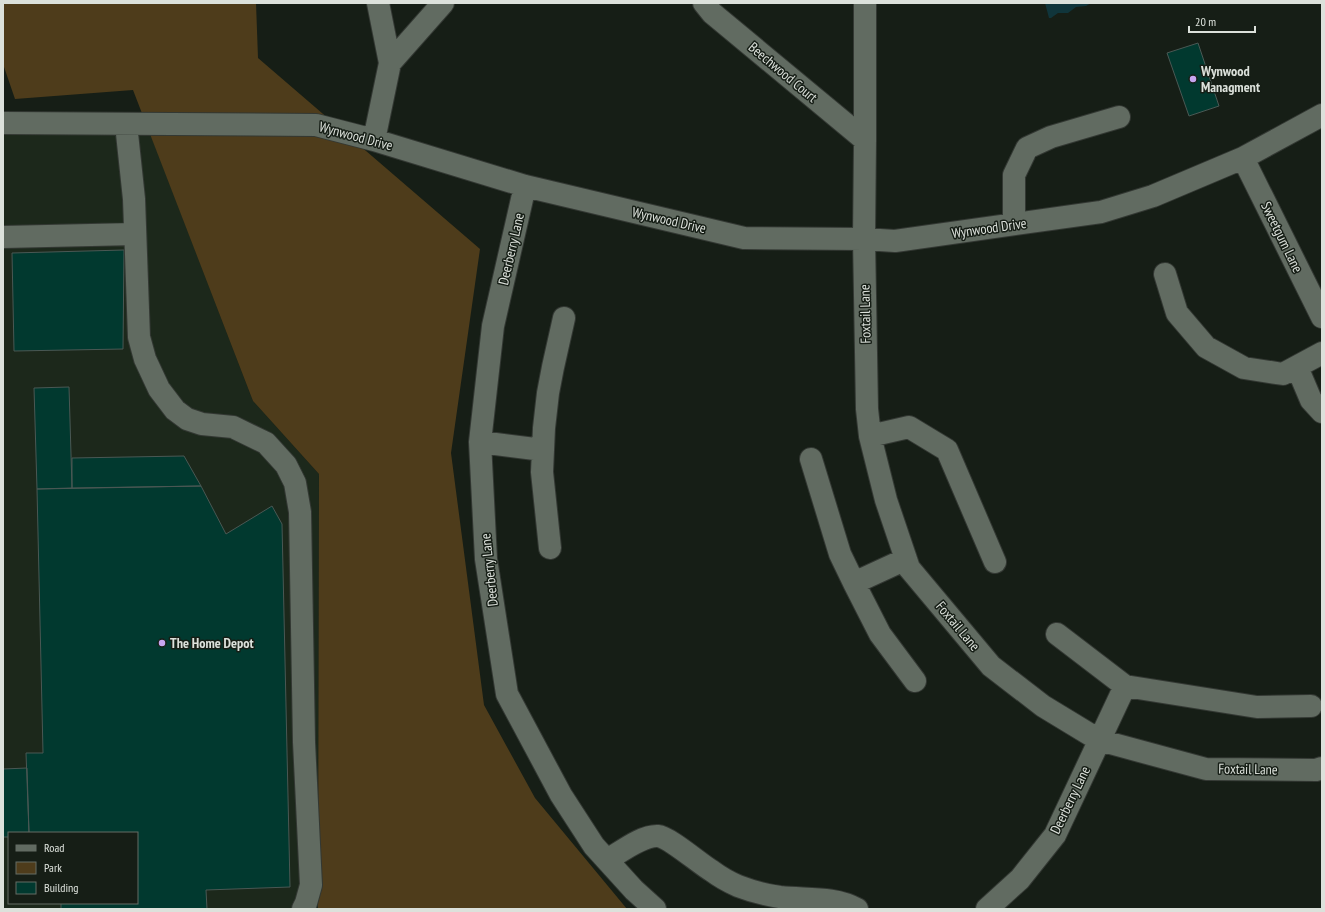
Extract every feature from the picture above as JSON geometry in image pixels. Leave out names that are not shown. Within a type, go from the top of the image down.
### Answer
[{"type":"street","points":[[374,140],[390,63],[378,3]]},
{"type":"street","points":[[390,63],[444,3]]},
{"type":"street","name":"Beechwood Court","points":[[704,3],[712,13],[865,140]]},
{"type":"street","points":[[864,239],[865,3]]},
{"type":"street","name":"Wynwood Drive","points":[[3,123],[316,124],[525,186],[744,238],[864,239],[895,241],[1101,212],[1153,196],[1243,158],[1322,115]]},
{"type":"street","points":[[1014,224],[1014,175],[1027,148],[1051,137],[1119,117]]},
{"type":"street","points":[[126,124],[134,199],[139,337],[145,360],[159,389],[175,410],[187,419],[202,424],[233,427],[266,443],[286,465],[295,484],[300,512],[304,742],[311,885],[303,909]]},
{"type":"street","name":"Sweetgum Lane","points":[[1243,158],[1322,317]]},
{"type":"street","name":"Deerberry Lane","points":[[525,186],[493,326],[480,442],[486,559],[506,694],[561,795],[594,846],[634,890],[655,909]]},
{"type":"street","points":[[3,237],[135,234]]},
{"type":"street","name":"Foxtail Lane","points":[[864,239],[867,409],[870,436],[886,500],[909,568],[991,666],[1043,706],[1099,740],[1206,769],[1316,770],[1322,768]]},
{"type":"street","points":[[1165,274],[1177,313],[1206,347],[1244,368],[1283,374],[1322,353]]},
{"type":"street","points":[[550,548],[542,472],[543,450],[548,393],[564,318]]},
{"type":"street","points":[[1297,366],[1311,400],[1322,412]]},
{"type":"street","points":[[870,436],[909,427],[947,450],[995,562]]},
{"type":"street","points":[[480,442],[543,450]]},
{"type":"street","points":[[811,459],[840,554],[880,634],[915,681]]},
{"type":"street","points":[[854,583],[906,559]]},
{"type":"street","points":[[1056,634],[1125,686],[1257,707],[1311,706]]},
{"type":"street","name":"Deerberry Lane","points":[[987,909],[1020,879],[1055,835],[1125,686]]},
{"type":"street","points":[[606,860],[650,836],[660,836],[670,841],[713,872],[738,886],[780,897],[831,901],[857,909]]},
{"type":"shaded area","points":[[3,123],[147,125],[253,401],[319,474],[318,909],[3,909]]},
{"type":"green space","points":[[3,3],[256,3],[258,58],[480,249],[451,453],[484,705],[535,798],[627,909],[318,909],[319,474],[253,401],[133,90],[15,99],[3,64]]},
{"type":"water","points":[[1045,3],[1091,3],[1086,6],[1076,7],[1068,13],[1058,13],[1049,18]]},
{"type":"building","name":"Wynwood Managment","points":[[1198,43],[1219,106],[1189,116],[1167,53]]},
{"type":"building","points":[[124,250],[123,349],[14,351],[12,253]]},
{"type":"building","points":[[69,387],[72,488],[37,489],[34,388]]},
{"type":"building","points":[[184,456],[201,486],[72,488],[72,458]]},
{"type":"building","name":"The Home Depot","points":[[201,486],[226,534],[272,506],[282,524],[290,887],[206,890],[207,909],[61,909],[61,904],[138,904],[138,832],[29,832],[26,753],[43,753],[37,489]]},
{"type":"building","points":[[27,768],[29,832],[8,832],[8,837],[3,837],[3,769]]},
{"type":"place","name":"Wynwood Managment","points":[[1193,79]]},
{"type":"place","name":"The Home Depot","points":[[162,643]]}]
